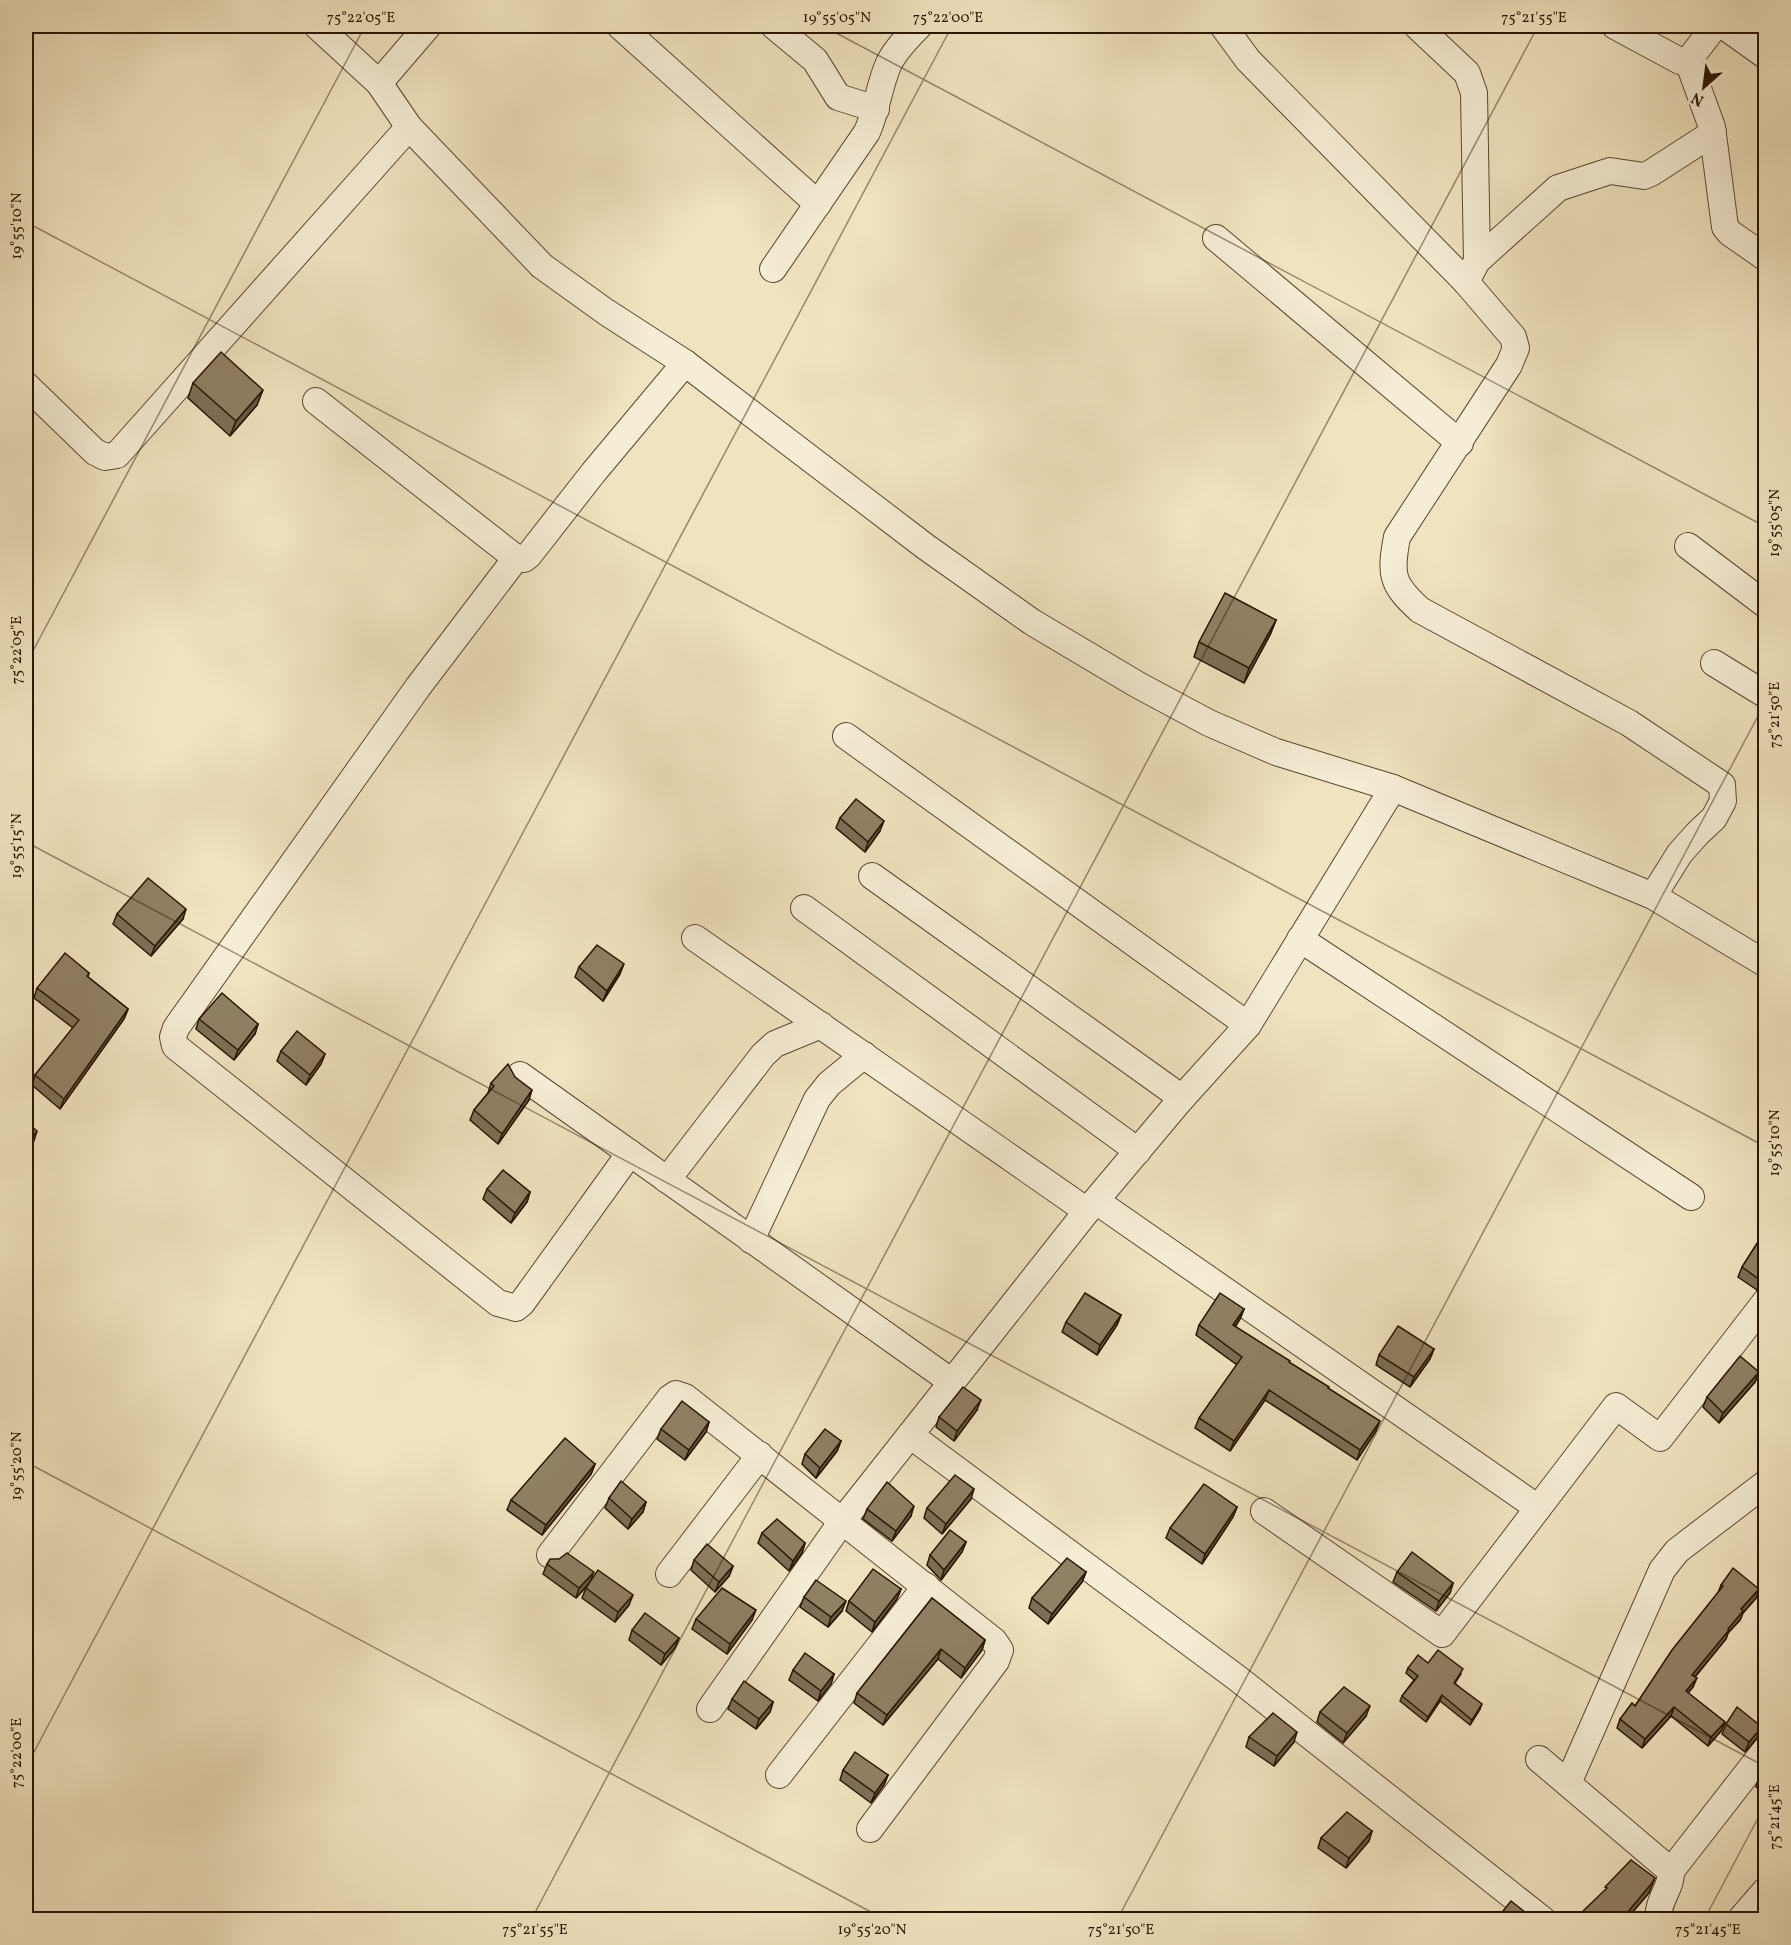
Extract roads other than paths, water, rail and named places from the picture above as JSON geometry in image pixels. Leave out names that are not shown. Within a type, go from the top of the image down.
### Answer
[{"type":"street","points":[[317,26],[379,83],[409,127],[542,266],[606,312],[685,363],[926,548],[1032,622],[1138,686],[1209,723],[1276,752],[1393,788],[1653,896],[1766,964]]},
{"type":"street","points":[[379,83],[428,26]]},
{"type":"street","points":[[620,26],[818,204]]},
{"type":"street","points":[[774,26],[815,60],[838,97],[876,109]]},
{"type":"street","points":[[773,269],[867,132],[894,53],[919,26]]},
{"type":"street","points":[[1223,26],[1248,60],[1472,272],[1513,337],[1516,348],[1509,365],[1397,537],[1392,564],[1396,583],[1409,601],[1420,610],[1629,723],[1722,785],[1723,801],[1714,818],[1680,853],[1653,896]]},
{"type":"street","points":[[1417,26],[1467,74],[1472,83],[1474,93],[1472,272]]},
{"type":"street","points":[[1615,26],[1680,61],[1688,61]]},
{"type":"street","points":[[1688,61],[1715,26]]},
{"type":"street","points":[[1724,26],[1766,56]]},
{"type":"street","points":[[1688,61],[1713,133],[1725,227],[1731,234],[1766,258]]},
{"type":"street","points":[[26,386],[95,452],[105,457],[117,455],[409,127]]},
{"type":"street","points":[[1472,272],[1558,188],[1610,171],[1644,176],[1713,133]]},
{"type":"street","points":[[1216,238],[1460,443]]},
{"type":"street","points":[[316,400],[516,558],[524,559],[685,363]]},
{"type":"street","points":[[1689,546],[1766,605]]},
{"type":"street","points":[[516,558],[418,687],[176,1028],[173,1037],[175,1046],[498,1303],[508,1308],[516,1308],[522,1303],[630,1153]]},
{"type":"street","points":[[1714,663],[1766,694]]},
{"type":"street","points":[[846,736],[1248,1025]]},
{"type":"street","points":[[710,1709],[843,1520],[1092,1206],[1182,1098],[1248,1025],[1393,788]]},
{"type":"street","points":[[872,876],[1182,1098]]},
{"type":"street","points":[[804,908],[1138,1151]]},
{"type":"street","points":[[695,938],[864,1055],[1092,1206],[1538,1508]]},
{"type":"street","points":[[1300,939],[1691,1197]]},
{"type":"street","points":[[668,1180],[763,1055],[775,1044],[821,1025]]},
{"type":"street","points":[[751,1240],[817,1099],[829,1084],[864,1055]]},
{"type":"street","points":[[520,1075],[952,1382]]},
{"type":"street","points":[[1264,1510],[1442,1634],[1616,1406],[1660,1438],[1766,1300]]},
{"type":"street","points":[[550,1555],[670,1398],[676,1394],[686,1397],[994,1641],[1000,1650],[996,1661],[870,1829]]},
{"type":"street","points":[[910,1435],[1238,1678],[1543,1920]]},
{"type":"street","points":[[669,1574],[760,1455]]},
{"type":"street","points":[[1568,1782],[1662,1570],[1677,1551],[1766,1483]]},
{"type":"street","points":[[779,1775],[926,1586]]},
{"type":"street","points":[[1659,1920],[1659,1904],[1671,1878],[1671,1871],[1766,1749]]},
{"type":"street","points":[[1539,1759],[1671,1871]]},
{"type":"street","points":[[1740,1920],[1766,1890]]}]
